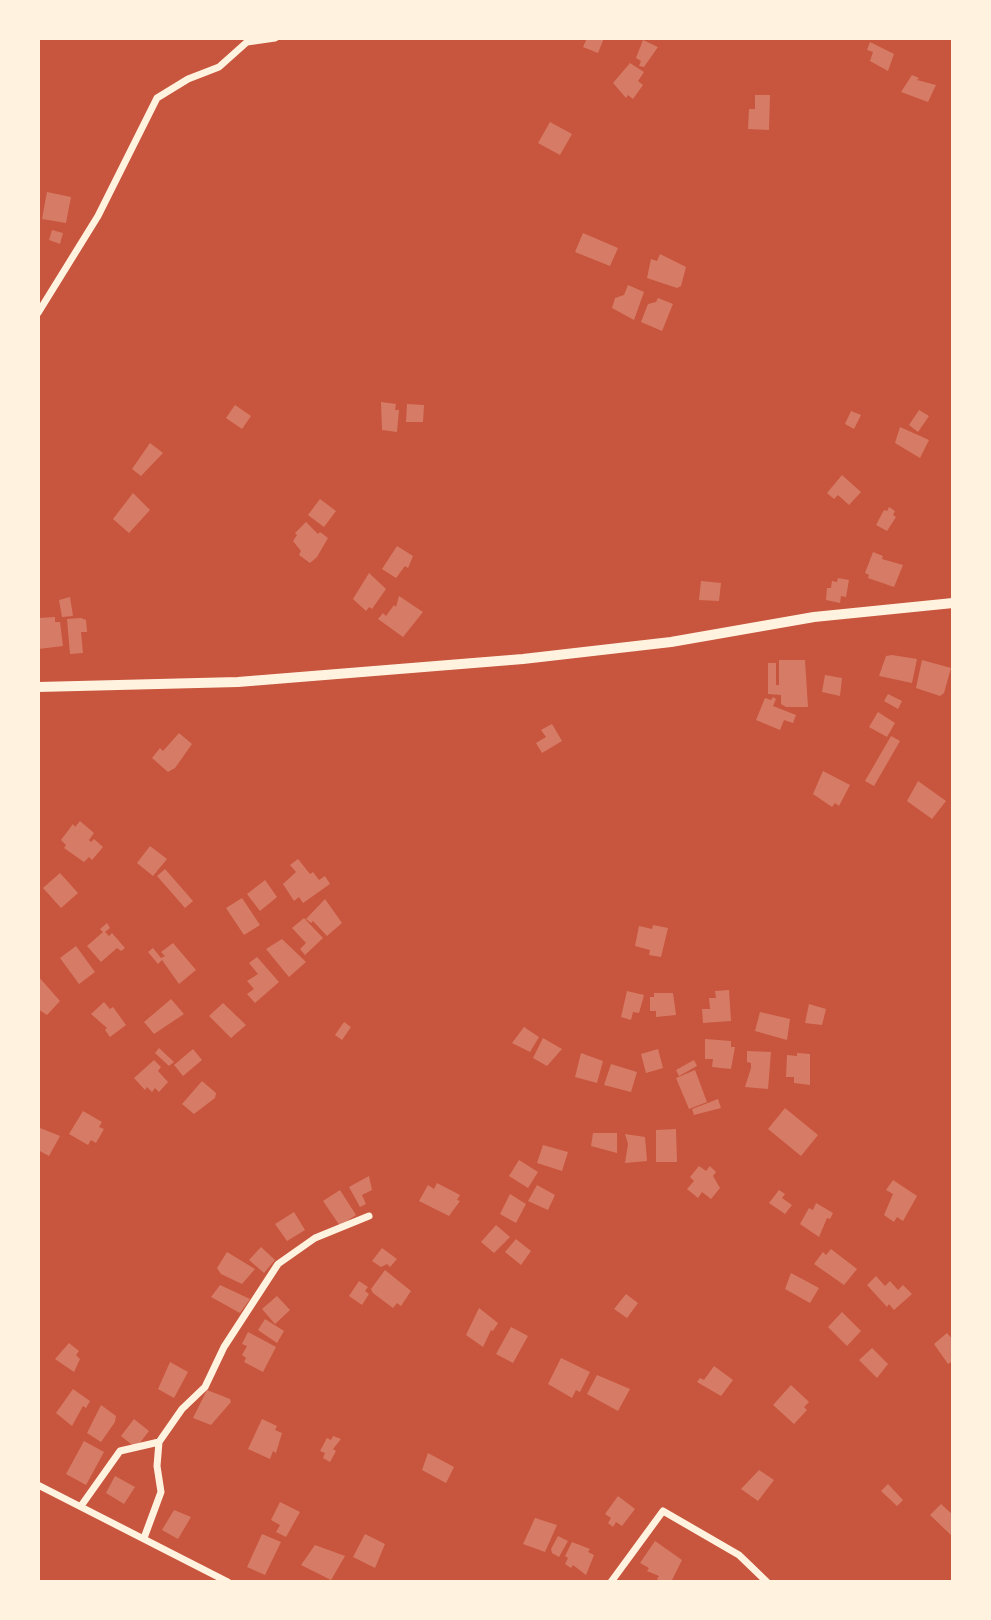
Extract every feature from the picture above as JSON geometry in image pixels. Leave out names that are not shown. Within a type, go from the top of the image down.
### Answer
[{"type":"street","points":[[38,313],[98,216],[157,97],[188,79],[219,67],[247,43],[275,38]]},
{"type":"street","points":[[38,687],[238,682],[523,659],[671,642],[814,617],[953,603]]},
{"type":"street","points":[[144,1538],[161,1492],[157,1466],[159,1442],[189,1401],[205,1387],[224,1347],[278,1264],[315,1238],[369,1216]]},
{"type":"street","points":[[81,1506],[120,1451],[159,1442]]},
{"type":"street","points":[[38,1485],[228,1581]]},
{"type":"street","points":[[611,1581],[663,1511],[739,1555],[767,1581]]},
{"type":"building","points":[[587,38],[604,38],[598,53],[583,47]]},
{"type":"building","points":[[643,40],[658,47],[644,67],[639,66],[641,61],[636,58]]},
{"type":"building","points":[[870,42],[894,54],[888,71],[870,61],[873,52],[867,50]]},
{"type":"building","points":[[630,63],[644,72],[638,81],[643,85],[633,99],[628,95],[626,98],[613,83]]},
{"type":"building","points":[[912,75],[919,78],[917,80],[936,85],[928,102],[901,92]]},
{"type":"building","points":[[755,95],[770,95],[769,130],[748,129],[749,109],[755,109]]},
{"type":"building","points":[[550,122],[572,134],[560,155],[538,143]]},
{"type":"building","points":[[47,192],[71,197],[66,223],[42,219]]},
{"type":"building","points":[[52,230],[63,233],[60,244],[49,240]]},
{"type":"building","points":[[583,233],[618,248],[610,266],[575,252]]},
{"type":"building","points":[[660,254],[686,267],[681,286],[677,288],[647,278],[651,259],[657,261]]},
{"type":"building","points":[[628,285],[644,292],[634,320],[612,308],[615,298],[624,295]]},
{"type":"building","points":[[658,298],[673,304],[662,331],[641,322],[648,304],[656,302]]},
{"type":"building","points":[[381,402],[396,404],[395,410],[399,410],[397,432],[382,430]]},
{"type":"building","points":[[407,404],[424,405],[423,422],[406,422]]},
{"type":"building","points":[[235,405],[251,416],[242,429],[226,418]]},
{"type":"building","points":[[919,410],[929,416],[918,432],[909,425]]},
{"type":"building","points":[[851,411],[861,415],[854,429],[845,424]]},
{"type":"building","points":[[900,427],[929,440],[920,458],[895,443]]},
{"type":"building","points":[[150,443],[163,453],[141,476],[132,469]]},
{"type":"building","points":[[842,475],[861,492],[849,505],[838,495],[834,499],[827,493]]},
{"type":"building","points":[[133,493],[150,510],[129,533],[113,519]]},
{"type":"building","points":[[320,499],[336,511],[324,527],[308,515]]},
{"type":"building","points":[[889,507],[895,511],[893,515],[896,517],[887,531],[876,525],[884,510],[887,511]]},
{"type":"building","points":[[306,522],[318,534],[320,532],[328,538],[317,557],[310,563],[299,555],[301,551],[293,541],[297,535],[295,533]]},
{"type":"building","points":[[397,546],[413,556],[408,568],[405,566],[396,578],[382,569]]},
{"type":"building","points":[[873,552],[883,556],[882,559],[903,565],[894,587],[868,578],[869,575],[865,573]]},
{"type":"building","points":[[369,573],[386,589],[372,609],[369,607],[366,611],[353,599]]},
{"type":"building","points":[[838,578],[849,580],[846,597],[841,596],[840,603],[826,600],[827,588],[831,588],[832,581],[837,582]]},
{"type":"building","points":[[701,581],[721,583],[719,601],[699,600]]},
{"type":"building","points":[[399,596],[423,612],[403,637],[378,619],[383,613],[386,616],[394,605],[396,607]]},
{"type":"building","points":[[70,597],[73,616],[62,617],[59,600]]},
{"type":"building","points":[[55,617],[55,622],[60,622],[63,646],[38,649],[38,618]]},
{"type":"building","points":[[67,619],[86,620],[87,632],[81,632],[83,653],[70,654]]},
{"type":"building","points":[[886,656],[917,659],[912,683],[879,676]]},
{"type":"building","points":[[779,660],[805,660],[808,707],[786,707],[781,704],[781,695],[768,694],[768,663],[776,663],[776,685],[779,685]]},
{"type":"building","points":[[922,660],[951,668],[944,693],[940,696],[916,688]]},
{"type":"building","points":[[825,675],[842,678],[840,696],[822,692]]},
{"type":"building","points":[[888,694],[902,701],[898,709],[884,701]]},
{"type":"building","points":[[773,697],[776,699],[773,706],[796,715],[793,723],[784,720],[780,730],[756,720],[765,698],[771,700]]},
{"type":"building","points":[[878,712],[895,723],[887,737],[869,727]]},
{"type":"building","points":[[552,724],[562,741],[542,753],[536,743],[546,737],[541,730]]},
{"type":"building","points":[[179,733],[192,744],[175,768],[168,772],[152,758],[160,748],[163,751]]},
{"type":"building","points":[[891,736],[900,741],[874,786],[865,781]]},
{"type":"building","points":[[823,771],[850,785],[839,806],[835,803],[832,807],[813,794]]},
{"type":"building","points":[[918,781],[946,801],[932,819],[907,801]]},
{"type":"building","points":[[80,821],[94,833],[89,840],[91,842],[94,839],[103,847],[92,860],[89,857],[84,862],[64,848],[66,845],[61,840],[73,824],[75,827]]},
{"type":"building","points":[[150,846],[167,859],[153,876],[137,863]]},
{"type":"building","points":[[298,859],[310,874],[313,872],[319,880],[325,876],[330,884],[303,903],[299,897],[294,901],[283,884],[296,872],[290,865]]},
{"type":"building","points":[[165,869],[193,901],[185,908],[157,876]]},
{"type":"building","points":[[60,873],[78,893],[61,908],[43,888]]},
{"type":"building","points":[[265,880],[277,897],[260,911],[247,894]]},
{"type":"building","points":[[242,898],[260,925],[244,935],[226,908]]},
{"type":"building","points":[[325,899],[342,923],[327,936],[313,921],[311,923],[306,919]]},
{"type":"building","points":[[304,918],[323,938],[305,955],[300,949],[306,943],[292,928]]},
{"type":"building","points":[[107,923],[110,928],[105,932],[109,936],[112,933],[125,948],[121,951],[117,948],[101,962],[87,946],[103,932],[100,929]]},
{"type":"building","points":[[653,925],[668,928],[661,957],[649,955],[650,950],[635,946],[639,926],[652,929]]},
{"type":"building","points":[[282,939],[306,962],[289,977],[266,949]]},
{"type":"building","points":[[173,943],[196,970],[179,984],[162,960],[158,964],[148,952],[153,948],[161,958],[165,956],[161,952]]},
{"type":"building","points":[[76,946],[95,972],[79,984],[60,958]]},
{"type":"building","points":[[257,957],[279,982],[255,1003],[247,994],[254,989],[247,981],[258,974],[249,963]]},
{"type":"building","points":[[38,976],[60,1001],[47,1015],[38,1009]]},
{"type":"building","points":[[729,990],[731,1021],[703,1023],[702,1009],[710,1009],[709,998],[716,998],[715,991]]},
{"type":"building","points":[[627,991],[644,995],[639,1013],[633,1012],[631,1020],[621,1017]]},
{"type":"building","points":[[654,993],[673,993],[676,1015],[656,1017],[656,1011],[650,1011],[650,997],[654,997]]},
{"type":"building","points":[[171,999],[184,1014],[154,1034],[144,1022]]},
{"type":"building","points":[[104,1002],[110,1009],[113,1007],[126,1025],[110,1037],[105,1030],[107,1028],[91,1014]]},
{"type":"building","points":[[223,1003],[246,1025],[231,1038],[209,1016]]},
{"type":"building","points":[[809,1004],[826,1009],[822,1025],[805,1023]]},
{"type":"building","points":[[760,1012],[790,1019],[787,1040],[755,1031]]},
{"type":"building","points":[[344,1022],[351,1027],[342,1040],[335,1035]]},
{"type":"building","points":[[524,1027],[539,1037],[530,1052],[512,1043]]},
{"type":"building","points":[[543,1038],[562,1049],[547,1066],[533,1058]]},
{"type":"building","points":[[705,1039],[731,1041],[731,1047],[735,1047],[731,1069],[712,1067],[713,1059],[705,1059]]},
{"type":"building","points":[[159,1048],[174,1062],[169,1066],[155,1053]]},
{"type":"building","points":[[193,1049],[202,1060],[183,1076],[174,1065]]},
{"type":"building","points":[[658,1049],[663,1068],[646,1073],[641,1054]]},
{"type":"building","points":[[747,1051],[771,1052],[768,1089],[745,1087],[751,1068],[751,1063],[747,1062]]},
{"type":"building","points":[[581,1053],[603,1061],[597,1083],[575,1077]]},
{"type":"building","points":[[797,1053],[810,1054],[810,1085],[794,1083],[794,1077],[786,1077],[787,1055],[797,1056]]},
{"type":"building","points":[[154,1060],[161,1067],[158,1071],[168,1082],[159,1092],[155,1088],[152,1092],[147,1087],[145,1090],[134,1078]]},
{"type":"building","points":[[694,1060],[697,1066],[679,1076],[676,1070]]},
{"type":"building","points":[[611,1064],[637,1072],[631,1092],[604,1085]]},
{"type":"building","points":[[695,1070],[707,1102],[689,1109],[676,1078]]},
{"type":"building","points":[[202,1081],[216,1093],[215,1098],[194,1114],[182,1104]]},
{"type":"building","points":[[718,1099],[721,1108],[694,1115],[692,1109]]},
{"type":"building","points":[[785,1108],[818,1135],[801,1156],[768,1129]]},
{"type":"building","points":[[83,1111],[102,1122],[99,1127],[104,1129],[96,1143],[91,1140],[88,1145],[69,1134]]},
{"type":"building","points":[[38,1123],[40,1128],[60,1136],[49,1156],[38,1150]]},
{"type":"building","points":[[676,1129],[677,1162],[656,1162],[656,1130]]},
{"type":"building","points":[[593,1133],[617,1133],[617,1153],[591,1146]]},
{"type":"building","points":[[625,1134],[645,1137],[647,1161],[625,1163],[628,1144]]},
{"type":"building","points":[[543,1145],[568,1152],[562,1171],[537,1163]]},
{"type":"building","points":[[519,1160],[538,1172],[528,1188],[509,1176]]},
{"type":"building","points":[[699,1166],[706,1171],[710,1166],[716,1172],[713,1176],[720,1188],[711,1199],[702,1192],[698,1198],[687,1189],[694,1181],[690,1177]]},
{"type":"building","points":[[369,1176],[372,1190],[362,1195],[366,1204],[360,1207],[349,1187]]},
{"type":"building","points":[[893,1180],[917,1196],[903,1221],[897,1217],[894,1222],[884,1215],[893,1194],[886,1190]]},
{"type":"building","points":[[437,1183],[460,1195],[457,1200],[460,1201],[449,1216],[419,1201],[428,1185],[434,1189]]},
{"type":"building","points":[[537,1185],[555,1195],[548,1210],[528,1201]]},
{"type":"building","points":[[340,1190],[356,1215],[340,1226],[323,1201]]},
{"type":"building","points":[[779,1190],[785,1194],[782,1198],[792,1205],[785,1214],[769,1203]]},
{"type":"building","points":[[510,1194],[526,1204],[516,1223],[500,1214]]},
{"type":"building","points":[[816,1203],[833,1213],[830,1219],[827,1218],[819,1237],[800,1224],[809,1208],[813,1210]]},
{"type":"building","points":[[294,1212],[305,1230],[287,1241],[275,1224]]},
{"type":"building","points":[[496,1225],[510,1237],[494,1253],[481,1242]]},
{"type":"building","points":[[516,1239],[531,1251],[521,1265],[505,1252]]},
{"type":"building","points":[[261,1247],[275,1260],[264,1273],[249,1260]]},
{"type":"building","points":[[382,1248],[397,1259],[390,1267],[387,1264],[381,1267],[372,1261]]},
{"type":"building","points":[[831,1249],[857,1269],[844,1285],[814,1264],[823,1252],[826,1255]]},
{"type":"building","points":[[227,1252],[255,1269],[242,1284],[221,1274],[217,1268]]},
{"type":"building","points":[[385,1270],[411,1291],[401,1306],[397,1303],[393,1308],[371,1289]]},
{"type":"building","points":[[791,1273],[819,1288],[810,1303],[785,1289]]},
{"type":"building","points":[[876,1276],[885,1286],[890,1281],[898,1290],[903,1285],[912,1294],[894,1310],[889,1304],[887,1307],[867,1285]]},
{"type":"building","points":[[359,1281],[368,1287],[365,1291],[369,1294],[362,1305],[349,1296]]},
{"type":"building","points":[[220,1285],[250,1299],[240,1313],[211,1297]]},
{"type":"building","points":[[626,1294],[638,1303],[627,1318],[614,1309]]},
{"type":"building","points":[[277,1296],[290,1310],[275,1324],[262,1309]]},
{"type":"building","points":[[479,1308],[498,1323],[493,1331],[491,1330],[483,1347],[466,1335]]},
{"type":"building","points":[[842,1312],[861,1331],[847,1346],[828,1327]]},
{"type":"building","points":[[265,1319],[284,1331],[277,1343],[258,1330]]},
{"type":"building","points":[[511,1327],[528,1336],[513,1363],[496,1354]]},
{"type":"building","points":[[248,1332],[276,1347],[263,1372],[244,1362],[246,1358],[242,1355],[247,1346],[242,1344]]},
{"type":"building","points":[[947,1333],[953,1340],[953,1361],[948,1364],[934,1344]]},
{"type":"building","points":[[69,1343],[79,1351],[76,1355],[80,1359],[74,1372],[55,1359]]},
{"type":"building","points":[[872,1348],[888,1364],[877,1378],[859,1360]]},
{"type":"building","points":[[561,1358],[590,1372],[580,1392],[576,1390],[572,1398],[548,1384]]},
{"type":"building","points":[[170,1362],[188,1372],[174,1398],[158,1389]]},
{"type":"building","points":[[714,1366],[733,1380],[721,1396],[697,1382],[700,1378],[704,1380]]},
{"type":"building","points":[[597,1375],[630,1389],[618,1411],[587,1394]]},
{"type":"building","points":[[791,1385],[809,1402],[804,1407],[807,1410],[794,1424],[773,1405]]},
{"type":"building","points":[[73,1389],[90,1401],[86,1408],[83,1406],[72,1426],[56,1413]]},
{"type":"building","points":[[207,1390],[230,1399],[231,1402],[211,1425],[193,1418]]},
{"type":"building","points":[[101,1405],[116,1416],[115,1422],[101,1442],[87,1433]]},
{"type":"building","points":[[134,1419],[149,1431],[136,1448],[121,1436]]},
{"type":"building","points":[[262,1419],[277,1426],[275,1430],[282,1433],[276,1453],[273,1451],[270,1459],[248,1449]]},
{"type":"building","points":[[333,1436],[341,1439],[333,1449],[336,1451],[330,1462],[323,1458],[325,1453],[320,1451],[327,1438],[331,1440]]},
{"type":"building","points":[[84,1441],[104,1452],[86,1485],[66,1474]]},
{"type":"building","points":[[428,1453],[454,1467],[446,1483],[422,1470]]},
{"type":"building","points":[[759,1470],[774,1480],[758,1501],[741,1489]]},
{"type":"building","points":[[115,1476],[135,1487],[124,1504],[106,1493]]},
{"type":"building","points":[[888,1484],[903,1500],[897,1506],[881,1491]]},
{"type":"building","points":[[618,1496],[635,1509],[622,1526],[616,1522],[613,1527],[608,1523],[611,1518],[605,1514]]},
{"type":"building","points":[[280,1502],[300,1512],[286,1537],[276,1532],[280,1525],[271,1520]]},
{"type":"building","points":[[941,1504],[953,1515],[953,1537],[930,1515]]},
{"type":"building","points":[[174,1510],[191,1517],[178,1539],[162,1530]]},
{"type":"building","points":[[535,1518],[557,1525],[545,1552],[523,1544]]},
{"type":"building","points":[[262,1534],[281,1542],[265,1575],[247,1567]]},
{"type":"building","points":[[365,1534],[385,1544],[375,1568],[353,1557]]},
{"type":"building","points":[[558,1536],[568,1541],[559,1557],[552,1553],[551,1549]]},
{"type":"building","points":[[655,1541],[682,1560],[672,1580],[661,1582],[657,1579],[659,1576],[647,1571],[649,1568],[640,1563]]},
{"type":"building","points":[[572,1542],[590,1549],[588,1552],[594,1555],[586,1575],[573,1565],[571,1568],[565,1564],[568,1558],[565,1556]]},
{"type":"building","points":[[315,1545],[345,1556],[331,1580],[301,1565]]}]
